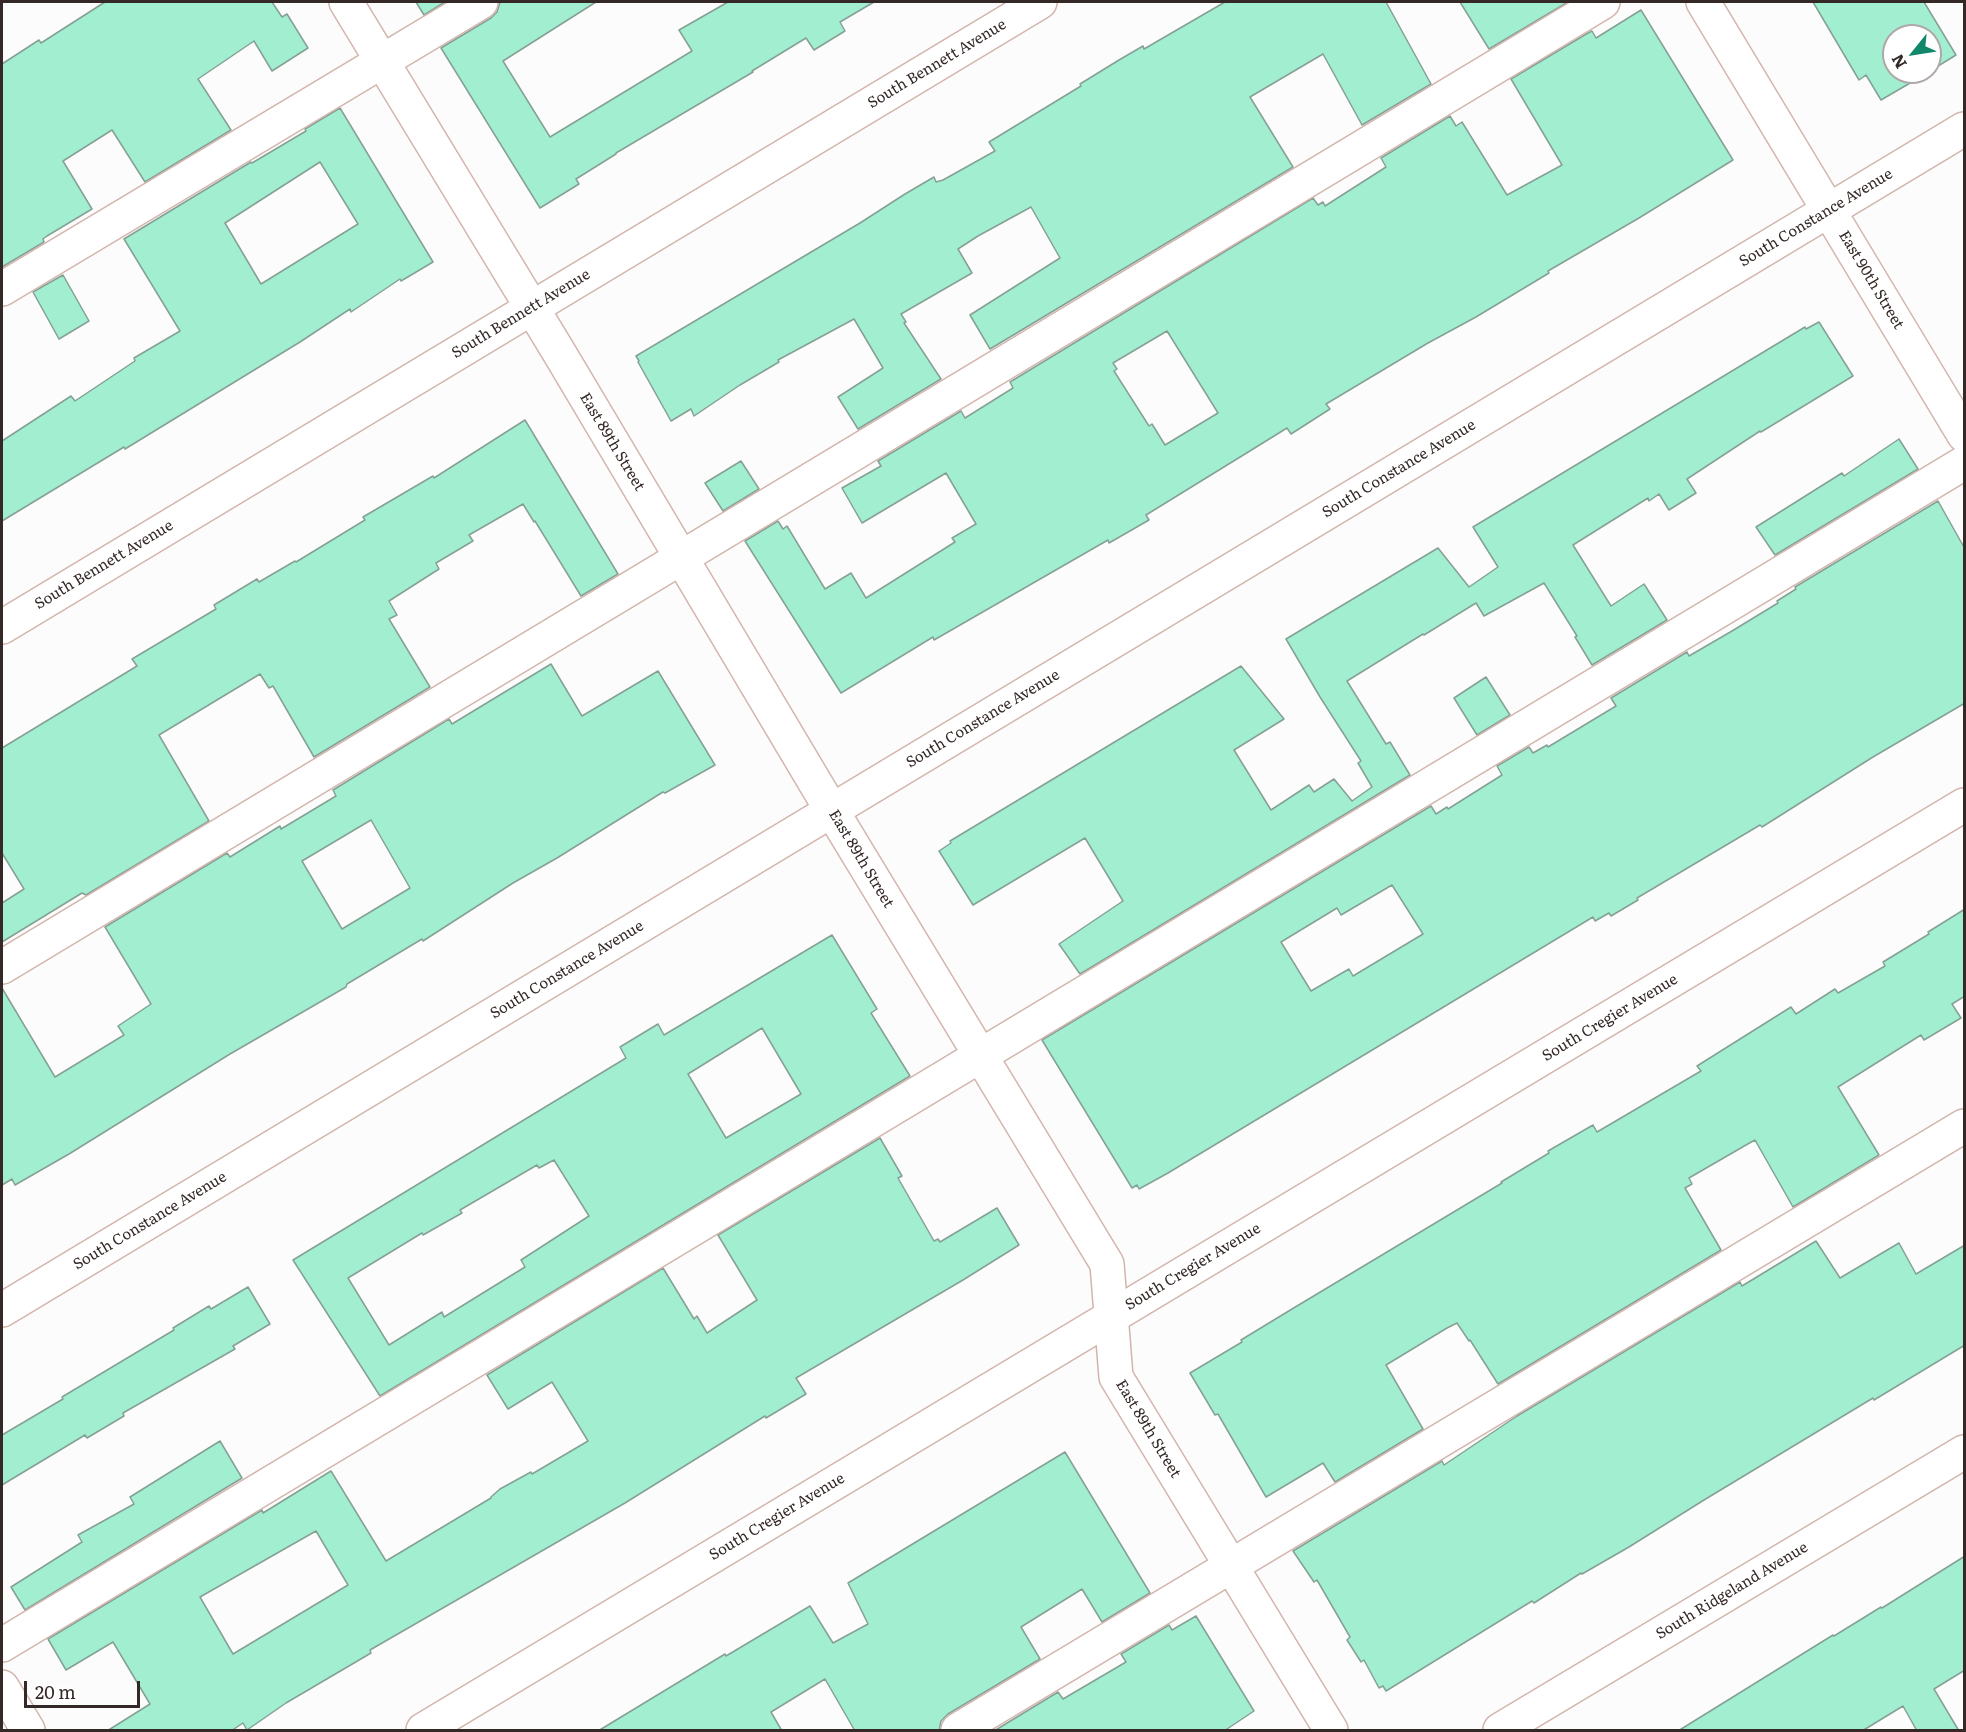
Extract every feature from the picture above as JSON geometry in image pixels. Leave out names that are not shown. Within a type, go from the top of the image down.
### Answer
[{"type":"street","name":"East 89th Street","points":[[346,2],[1107,1264],[1116,1377],[1331,1731]]},
{"type":"street","points":[[2,289],[482,2]]},
{"type":"street","name":"South Bennett Avenue","points":[[2,627],[1040,2]]},
{"type":"street","points":[[2,967],[1604,2]]},
{"type":"street","name":"East 90th Street","points":[[1703,2],[1965,435]]},
{"type":"street","name":"South Constance Avenue","points":[[2,1310],[1965,129]]},
{"type":"street","points":[[2,1645],[1965,463]]},
{"type":"street","name":"South Cregier Avenue","points":[[423,1731],[1965,805]]},
{"type":"street","points":[[958,1731],[1965,1126]]},
{"type":"street","name":"South Ridgeland Avenue","points":[[1500,1731],[1965,1452]]},
{"type":"street","points":[[2,1687],[28,1731]]},
{"type":"building","points":[[105,2],[272,2],[282,17],[287,14],[308,48],[272,71],[254,41],[198,79],[231,130],[145,182],[112,130],[63,161],[92,209],[2,267],[2,64],[39,40],[41,43]]},
{"type":"building","points":[[416,2],[445,2],[424,15]]},
{"type":"building","points":[[500,2],[596,2],[503,61],[550,137],[692,51],[679,30],[728,2],[874,2],[840,22],[845,31],[814,50],[806,38],[616,153],[576,179],[579,184],[540,208],[441,48],[491,18],[497,12]]},
{"type":"building","points":[[1225,2],[1386,2],[1431,84],[1362,125],[1323,54],[1250,97],[1293,167],[990,349],[970,315],[1060,258],[1031,207],[978,236],[958,249],[972,273],[901,314],[906,322],[904,323],[941,379],[858,429],[838,397],[883,368],[854,319],[778,360],[779,362],[694,416],[691,409],[671,421],[636,356],[934,177],[936,182],[943,180],[995,151],[989,142],[1119,60],[1143,46],[1144,49]]},
{"type":"building","points":[[1460,2],[1568,2],[1489,49]]},
{"type":"building","points":[[1813,2],[1924,2],[1937,24],[1882,24],[1882,84],[1908,84],[1881,100],[1866,75],[1859,80]]},
{"type":"building","points":[[1641,10],[1733,160],[1476,317],[1326,404],[1330,409],[1291,434],[1287,428],[1146,515],[1149,520],[1109,543],[1108,540],[934,640],[933,637],[841,693],[745,541],[778,521],[783,529],[787,526],[825,589],[851,573],[866,598],[955,542],[952,538],[976,524],[946,473],[862,523],[842,488],[881,466],[878,461],[961,411],[965,418],[1013,388],[1010,382],[1313,198],[1318,205],[1323,202],[1325,206],[1386,167],[1381,158],[1450,116],[1456,126],[1462,122],[1507,195],[1562,165],[1511,79],[1592,31],[1596,38]],"holes":[[[1167,331],[1218,413],[1165,445],[1152,424],[1149,426],[1114,371],[1117,369],[1113,363]]]},
{"type":"building","points":[[1942,32],[1956,55],[1942,64]]},
{"type":"building","points":[[340,108],[433,262],[401,281],[400,279],[351,312],[350,309],[125,449],[124,447],[2,521],[2,441],[71,396],[75,401],[135,361],[134,358],[180,331],[124,239],[306,131],[305,129]],"holes":[[[320,162],[358,224],[261,284],[225,223]]]},
{"type":"building","points":[[63,275],[89,321],[59,339],[33,292]]},
{"type":"building","points":[[1819,322],[1853,376],[1760,431],[1687,479],[1696,493],[1669,510],[1659,494],[1649,501],[1648,498],[1573,545],[1611,606],[1644,584],[1667,620],[1592,665],[1544,583],[1484,616],[1476,603],[1423,634],[1347,681],[1386,744],[1390,742],[1410,775],[1080,974],[1059,944],[1123,901],[1085,838],[973,905],[939,851],[951,843],[950,841],[1241,666],[1284,719],[1234,750],[1271,810],[1309,785],[1314,792],[1334,779],[1352,801],[1372,787],[1358,763],[1361,761],[1286,639],[1438,548],[1469,587],[1498,567],[1473,527],[1805,327],[1806,329]]},
{"type":"building","points":[[525,420],[618,574],[581,596],[523,504],[469,535],[473,541],[436,563],[439,569],[389,601],[397,615],[389,619],[430,687],[314,757],[273,686],[269,688],[260,674],[159,735],[209,821],[86,895],[82,893],[2,942],[2,903],[24,889],[2,853],[2,748],[137,666],[132,659],[216,609],[214,605],[257,579],[259,582],[296,562],[365,520],[363,517],[433,476],[434,478]]},
{"type":"building","points":[[1899,439],[1918,469],[1775,555],[1756,527],[1842,473],[1844,476]]},
{"type":"building","points":[[741,461],[759,489],[723,511],[705,483]]},
{"type":"building","points":[[1938,501],[1965,549],[1965,703],[1873,757],[1762,827],[1760,825],[1637,898],[1638,900],[1611,916],[1609,913],[1595,921],[1593,917],[1168,1173],[1139,1189],[1137,1185],[1132,1188],[1042,1040],[1431,806],[1436,814],[1447,807],[1448,809],[1502,775],[1497,766],[1529,747],[1533,753],[1547,745],[1548,747],[1616,706],[1611,698],[1687,652],[1689,656],[1732,631],[1778,603],[1777,601],[1796,589],[1795,587]],"holes":[[[1392,885],[1423,934],[1353,976],[1349,969],[1311,991],[1281,942],[1337,908],[1341,915]]]},
{"type":"building","points":[[551,664],[582,716],[658,671],[715,765],[665,793],[663,792],[513,883],[423,941],[422,939],[347,984],[346,987],[230,1054],[69,1154],[15,1185],[12,1179],[2,1185],[2,988],[55,1077],[124,1035],[118,1026],[151,1004],[105,927],[227,853],[230,857],[280,826],[281,829],[336,796],[333,790],[449,719],[452,724]],"holes":[[[371,820],[410,888],[342,929],[302,861]]]},
{"type":"building","points":[[1486,677],[1510,715],[1477,735],[1454,698]]},
{"type":"building","points":[[1965,909],[1965,996],[1952,1004],[1961,1018],[1924,1040],[1921,1035],[1838,1087],[1879,1155],[1793,1207],[1755,1140],[1746,1145],[1689,1178],[1692,1184],[1685,1188],[1721,1250],[1498,1384],[1457,1323],[1447,1328],[1386,1365],[1423,1429],[1335,1482],[1323,1463],[1266,1497],[1218,1414],[1215,1415],[1190,1373],[1502,1183],[1549,1153],[1548,1151],[1593,1125],[1597,1132],[1701,1071],[1697,1066],[1791,1007],[1796,1014],[1835,989],[1838,993],[1885,966],[1883,962]]},
{"type":"building","points":[[832,935],[877,1009],[871,1013],[910,1076],[380,1396],[293,1260],[626,1058],[620,1047],[658,1024],[664,1035]],"holes":[[[762,1028],[801,1094],[726,1138],[688,1074]],[[554,1160],[589,1216],[521,1260],[525,1267],[444,1317],[442,1312],[389,1345],[348,1278],[422,1233],[423,1235],[462,1213],[460,1210],[537,1165],[539,1168]]]},
{"type":"building","points":[[880,1138],[902,1176],[898,1178],[934,1241],[938,1239],[940,1242],[997,1208],[1019,1245],[796,1378],[806,1394],[766,1418],[765,1416],[625,1503],[370,1650],[371,1653],[286,1703],[247,1730],[243,1723],[231,1731],[107,1731],[150,1704],[113,1642],[66,1670],[48,1639],[331,1471],[386,1561],[491,1498],[500,1489],[531,1472],[532,1474],[588,1441],[552,1382],[508,1409],[487,1375],[663,1268],[694,1319],[697,1316],[707,1333],[757,1300],[718,1235]],"holes":[[[316,1531],[348,1585],[233,1654],[200,1597]]]},
{"type":"building","points":[[1816,1241],[1840,1278],[1899,1243],[1916,1274],[1965,1245],[1965,1345],[1874,1400],[1873,1398],[1629,1547],[1581,1573],[1534,1603],[1532,1601],[1386,1691],[1383,1686],[1379,1688],[1364,1660],[1361,1662],[1347,1640],[1350,1637],[1317,1580],[1314,1582],[1293,1551],[1442,1461],[1444,1465],[1517,1416],[1740,1282],[1742,1286]]},
{"type":"building","points":[[248,1287],[270,1324],[233,1346],[235,1349],[123,1413],[124,1416],[87,1438],[85,1435],[2,1485],[2,1435],[174,1330],[173,1328],[209,1306],[211,1309]]},
{"type":"building","points":[[220,1441],[242,1478],[25,1610],[11,1587],[82,1542],[78,1535],[134,1504],[130,1497]]},
{"type":"building","points":[[1065,1452],[1150,1593],[1102,1622],[1082,1589],[1021,1627],[1040,1659],[948,1714],[941,1721],[939,1731],[855,1731],[825,1679],[771,1712],[782,1731],[598,1731],[725,1654],[726,1656],[810,1606],[833,1643],[868,1624],[848,1583]]},
{"type":"building","points":[[1965,1556],[1965,1670],[1934,1689],[1959,1731],[1917,1731],[1903,1706],[1862,1731],[1678,1731],[1833,1635],[1882,1608]]},
{"type":"building","points":[[1196,1616],[1254,1711],[1224,1731],[994,1731],[1058,1692],[1063,1699],[1126,1662],[1121,1654],[1169,1625],[1172,1630]]}]
